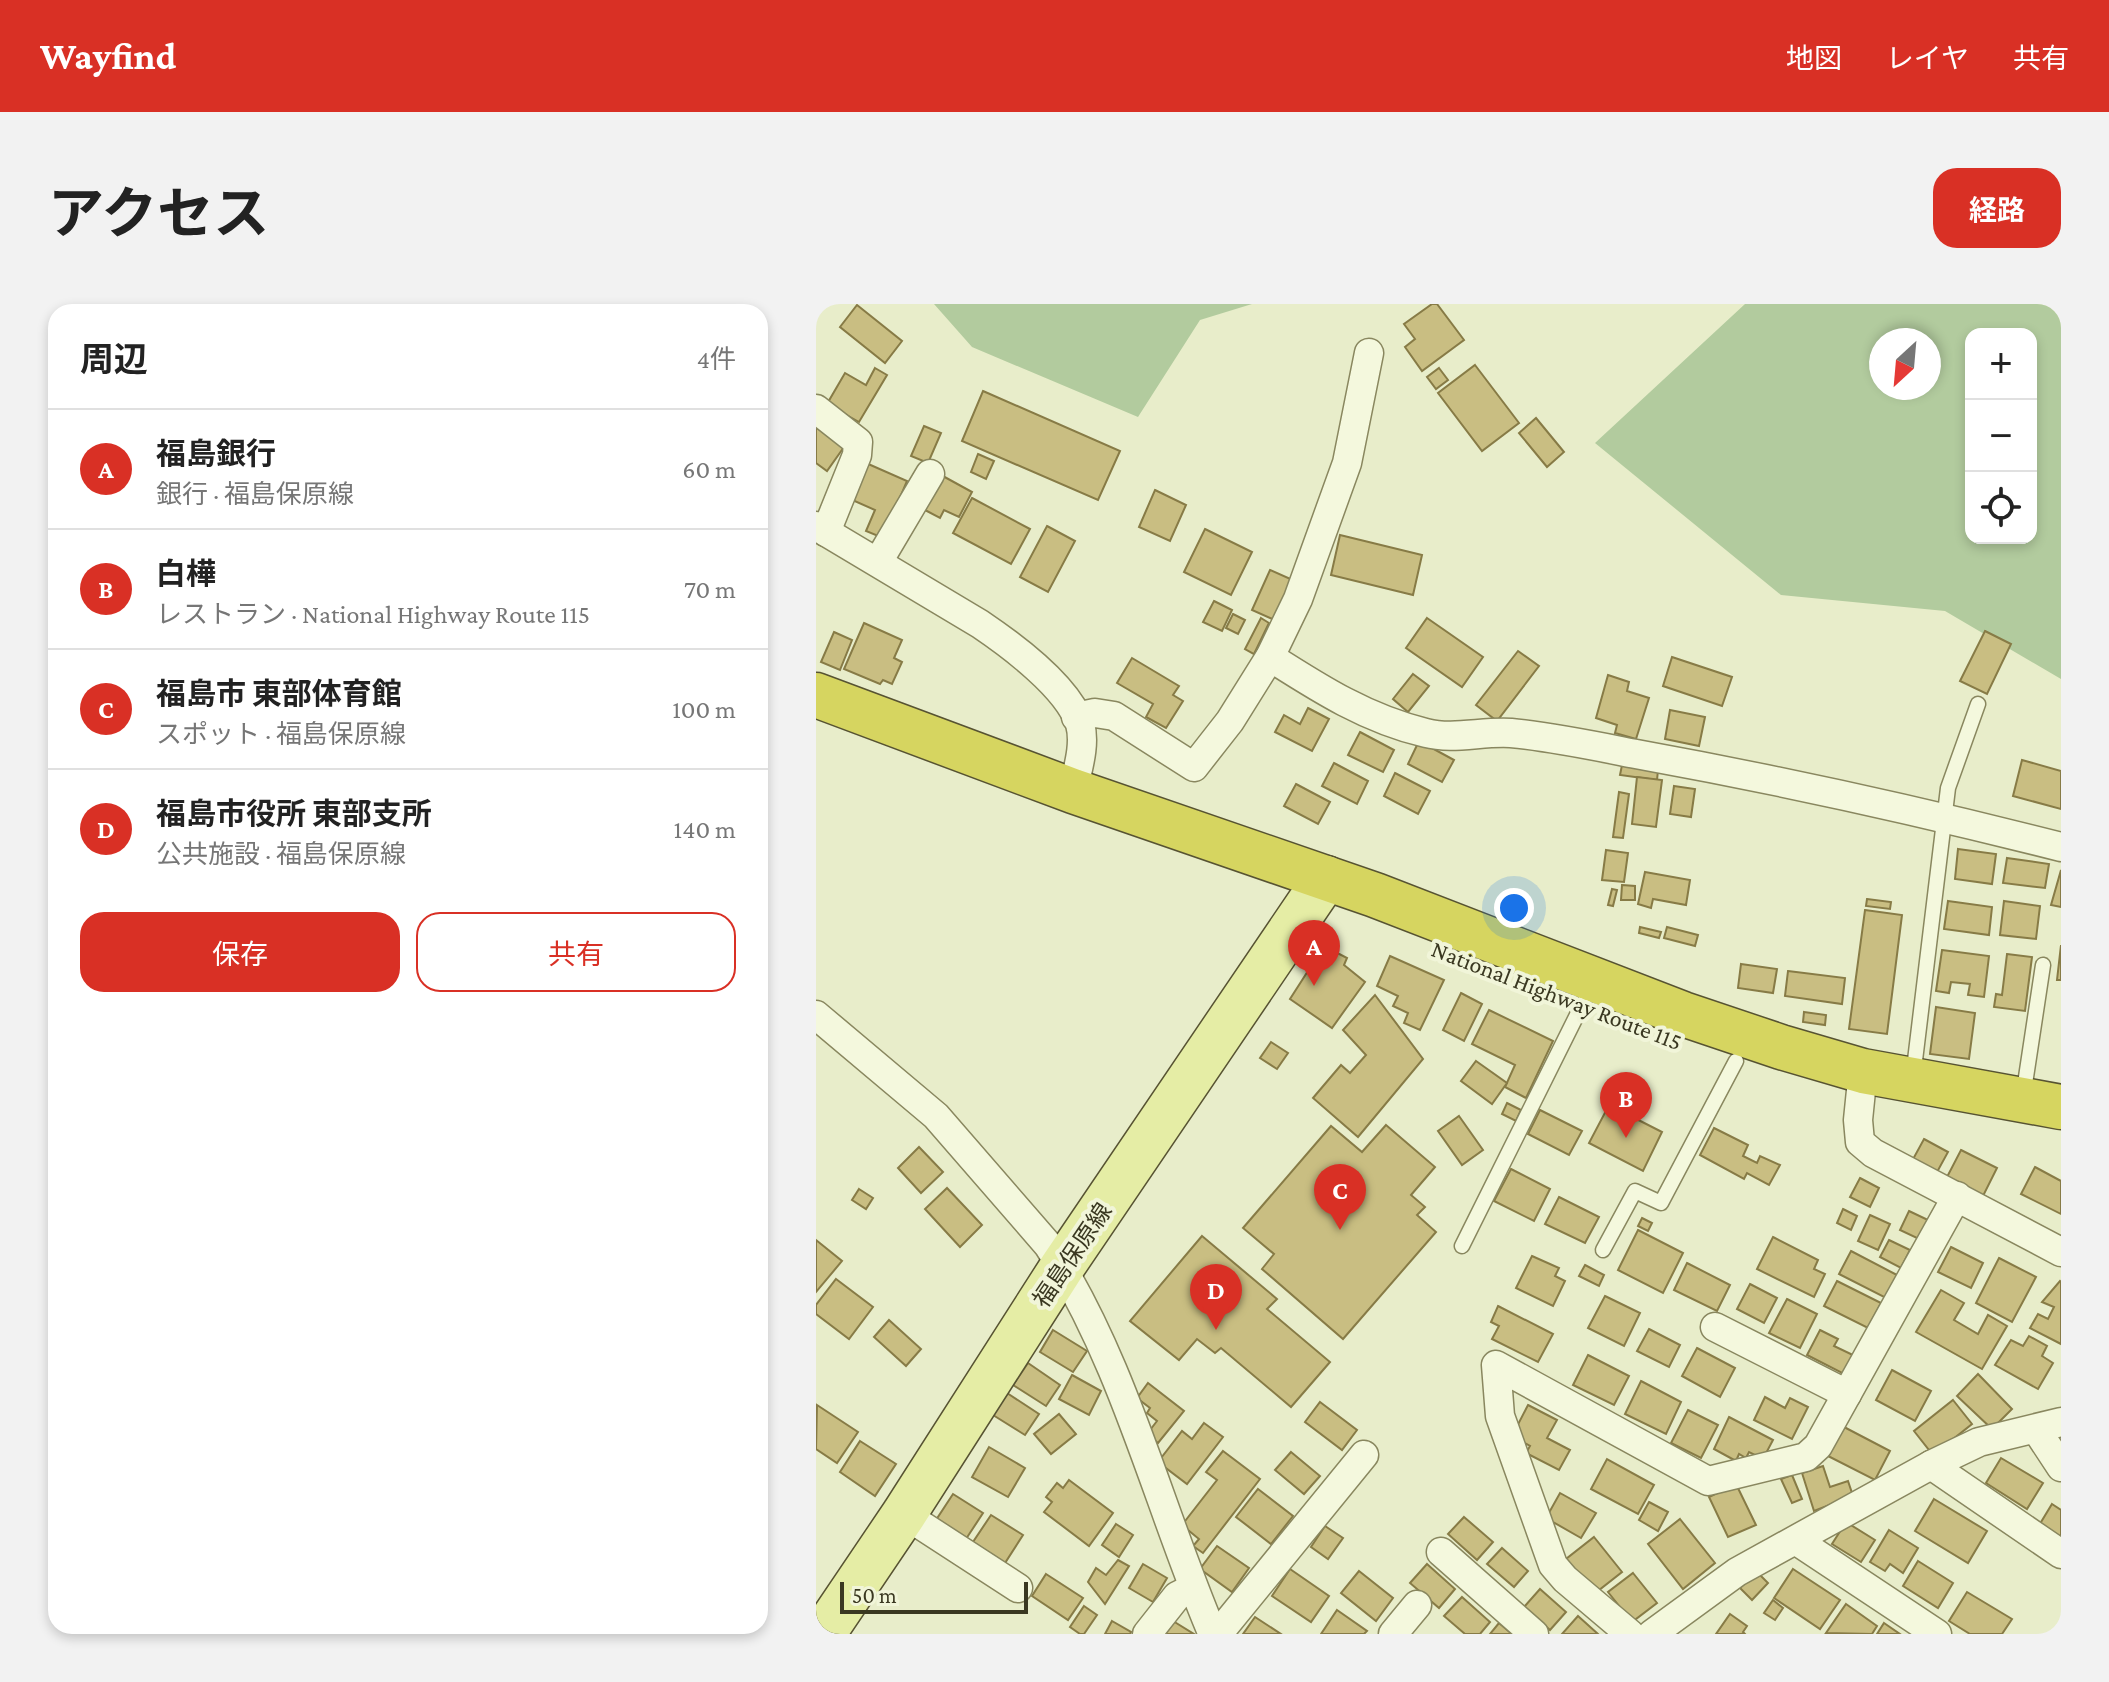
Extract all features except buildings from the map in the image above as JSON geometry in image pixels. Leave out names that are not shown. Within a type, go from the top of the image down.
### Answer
[{"type":"highway","name":"National Highway Route 115","points":[[816,695],[1073,791],[1318,890],[1583,1003],[1794,1082],[1861,1086],[1913,1081],[2042,1104]]},
{"type":"highway","name":"National Highway Route 115","points":[[1318,890],[1390,900],[1861,1086],[2016,1131],[2061,1136]]},
{"type":"main road","name":"福島保原線","points":[[823,1634],[1062,1267],[1318,890]]},
{"type":"street","points":[[1076,717],[1095,713],[1114,716],[1194,767],[1230,721],[1270,657],[1298,599],[1347,463],[1369,353]]},
{"type":"street","points":[[816,409],[858,442],[857,455],[821,529],[1005,641],[1045,676],[1080,724],[1082,746],[1073,791]]},
{"type":"street","points":[[878,562],[930,474]]},
{"type":"street","points":[[1270,657],[1345,704],[1385,722],[1431,734],[1510,733],[1757,776],[1944,817],[2061,847]]},
{"type":"street","points":[[816,1015],[936,1116],[1048,1245],[1092,1324],[1124,1397],[1211,1630],[1217,1634],[1364,1455]]},
{"type":"street","points":[[1861,1086],[1860,1142],[1873,1153],[2061,1252]]},
{"type":"street","points":[[1630,1634],[1565,1579],[1553,1565],[1500,1416],[1496,1365],[1708,1481],[1806,1457],[1818,1446],[1957,1196]]},
{"type":"street","points":[[1715,1327],[1847,1394]]},
{"type":"street","points":[[1652,1634],[1737,1572],[1931,1465],[1979,1442],[2048,1426],[2061,1467]]},
{"type":"street","points":[[1931,1465],[2061,1554]]},
{"type":"street","points":[[904,1514],[1018,1588]]},
{"type":"street","points":[[1797,1541],[1936,1634]]},
{"type":"street","points":[[1441,1552],[1534,1634]]},
{"type":"street","points":[[1147,1634],[1177,1596],[1193,1588]]},
{"type":"street","points":[[1393,1634],[1417,1605]]},
{"type":"lane","points":[[1913,1081],[1948,788],[1978,704]]},
{"type":"lane","points":[[2042,1104],[2043,965]]},
{"type":"lane","points":[[1462,1246],[1583,1003]]},
{"type":"lane","points":[[1603,1250],[1635,1191],[1661,1203],[1736,1061]]},
{"type":"green space","points":[[934,304],[1252,304],[1200,320],[1138,417],[972,347]]},
{"type":"green space","points":[[1745,304],[2061,304],[2061,679],[1945,611],[1781,595],[1595,443]]},
{"type":"place","name":"福島銀行","points":[[1314,986]]},
{"type":"place","name":"白樺","points":[[1626,1138]]},
{"type":"place","name":"福島市 東部体育館","points":[[1340,1230]]},
{"type":"place","name":"福島市役所 東部支所","points":[[1216,1330]]}]
